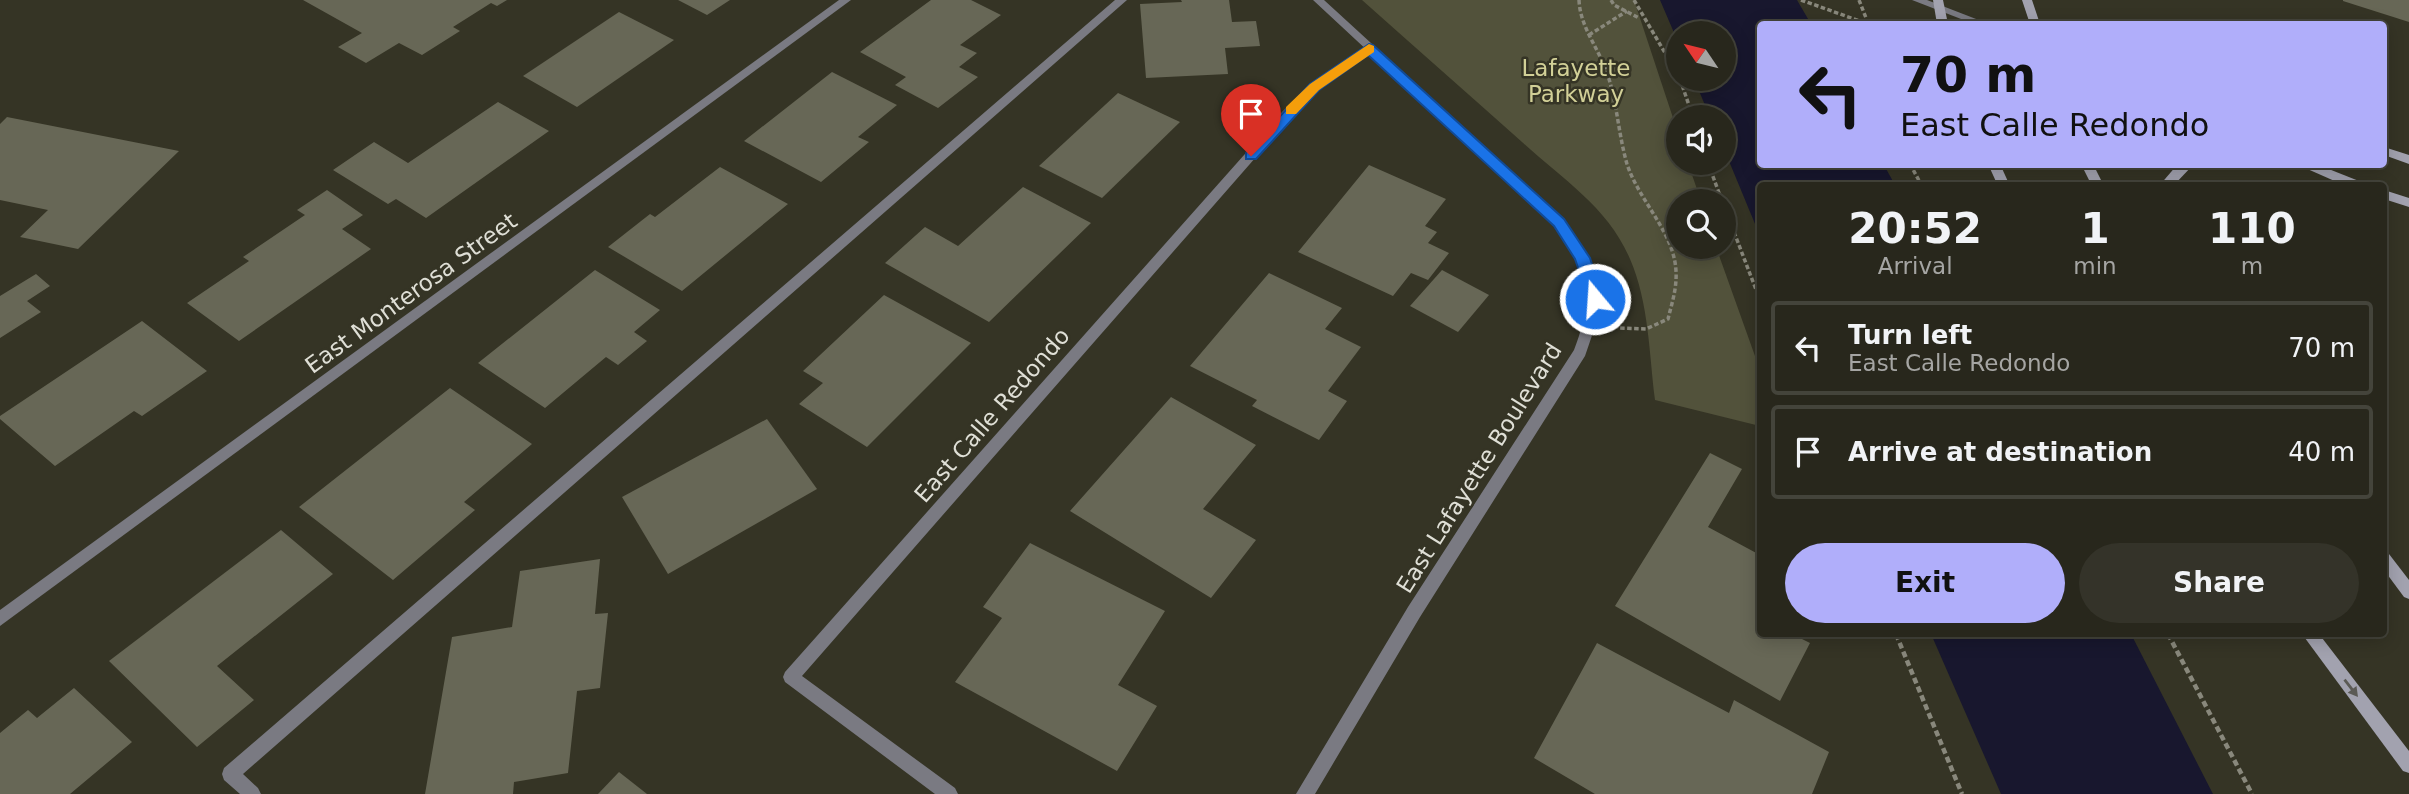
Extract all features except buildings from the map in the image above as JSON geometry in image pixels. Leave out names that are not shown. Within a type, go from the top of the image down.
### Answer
[{"type":"main road","points":[[2027,0],[2034,21]]},
{"type":"main road","points":[[1938,4],[1942,21]]},
{"type":"main road","points":[[2387,152],[2409,160]]},
{"type":"main road","points":[[2169,182],[2185,168]]},
{"type":"main road","points":[[2313,168],[2349,182]]},
{"type":"main road","points":[[2387,195],[2409,203]]},
{"type":"main road","points":[[2387,563],[2409,592]]},
{"type":"main road","points":[[2312,637],[2409,765]]},
{"type":"street","name":"East Monterosa Street","points":[[0,619],[846,0]]},
{"type":"street","points":[[252,794],[230,774],[1122,0]]},
{"type":"street","name":"East Lafayette Boulevard","points":[[1304,794],[1414,612],[1580,352],[1592,327],[1595,299],[1583,258],[1559,222],[1318,0]]},
{"type":"street","points":[[1917,0],[1938,4],[1976,21]]},
{"type":"street","name":"East Calle Redondo","points":[[949,794],[791,677],[1287,114],[1315,87],[1369,48]]},
{"type":"path","points":[[1579,0],[1589,36],[1603,63],[1615,96],[1619,135],[1629,170],[1641,196],[1669,239],[1676,270],[1677,292],[1668,319],[1646,329],[1592,327]]},
{"type":"path","points":[[1611,0],[1614,5],[1641,19]]},
{"type":"path","points":[[1634,0],[1641,19],[1666,53]]},
{"type":"path","points":[[1801,0],[1860,21]]},
{"type":"path","points":[[1859,0],[1867,21]]},
{"type":"path","points":[[1589,36],[1627,11]]},
{"type":"path","points":[[1736,237],[1757,292]]},
{"type":"path","points":[[1897,637],[1962,794]]},
{"type":"path","points":[[2170,637],[2252,794]]},
{"type":"green space","name":"Lafayette Parkway","points":[[1362,0],[1634,0],[1669,105],[1666,105],[1666,175],[1692,175],[1697,189],[1666,189],[1666,259],[1720,259],[1757,362],[1757,425],[1655,400],[1647,328],[1636,276],[1621,241],[1583,195]]},
{"type":"shaded area","points":[[1660,0],[1797,0],[1809,21],[1757,21],[1757,168],[1886,168],[1893,182],[1757,182],[1757,229],[1735,175],[1736,105],[1705,105],[1699,91],[1736,91],[1736,21],[1669,21]]},
{"type":"shaded area","points":[[1932,637],[2133,637],[2213,794],[2001,794]]},
{"type":"slow traffic","points":[[1291,111],[1342,65],[1369,49]]},
{"type":"route","points":[[1251,156],[1287,114],[1315,87],[1369,48],[1559,222],[1583,258],[1595,299]]}]
